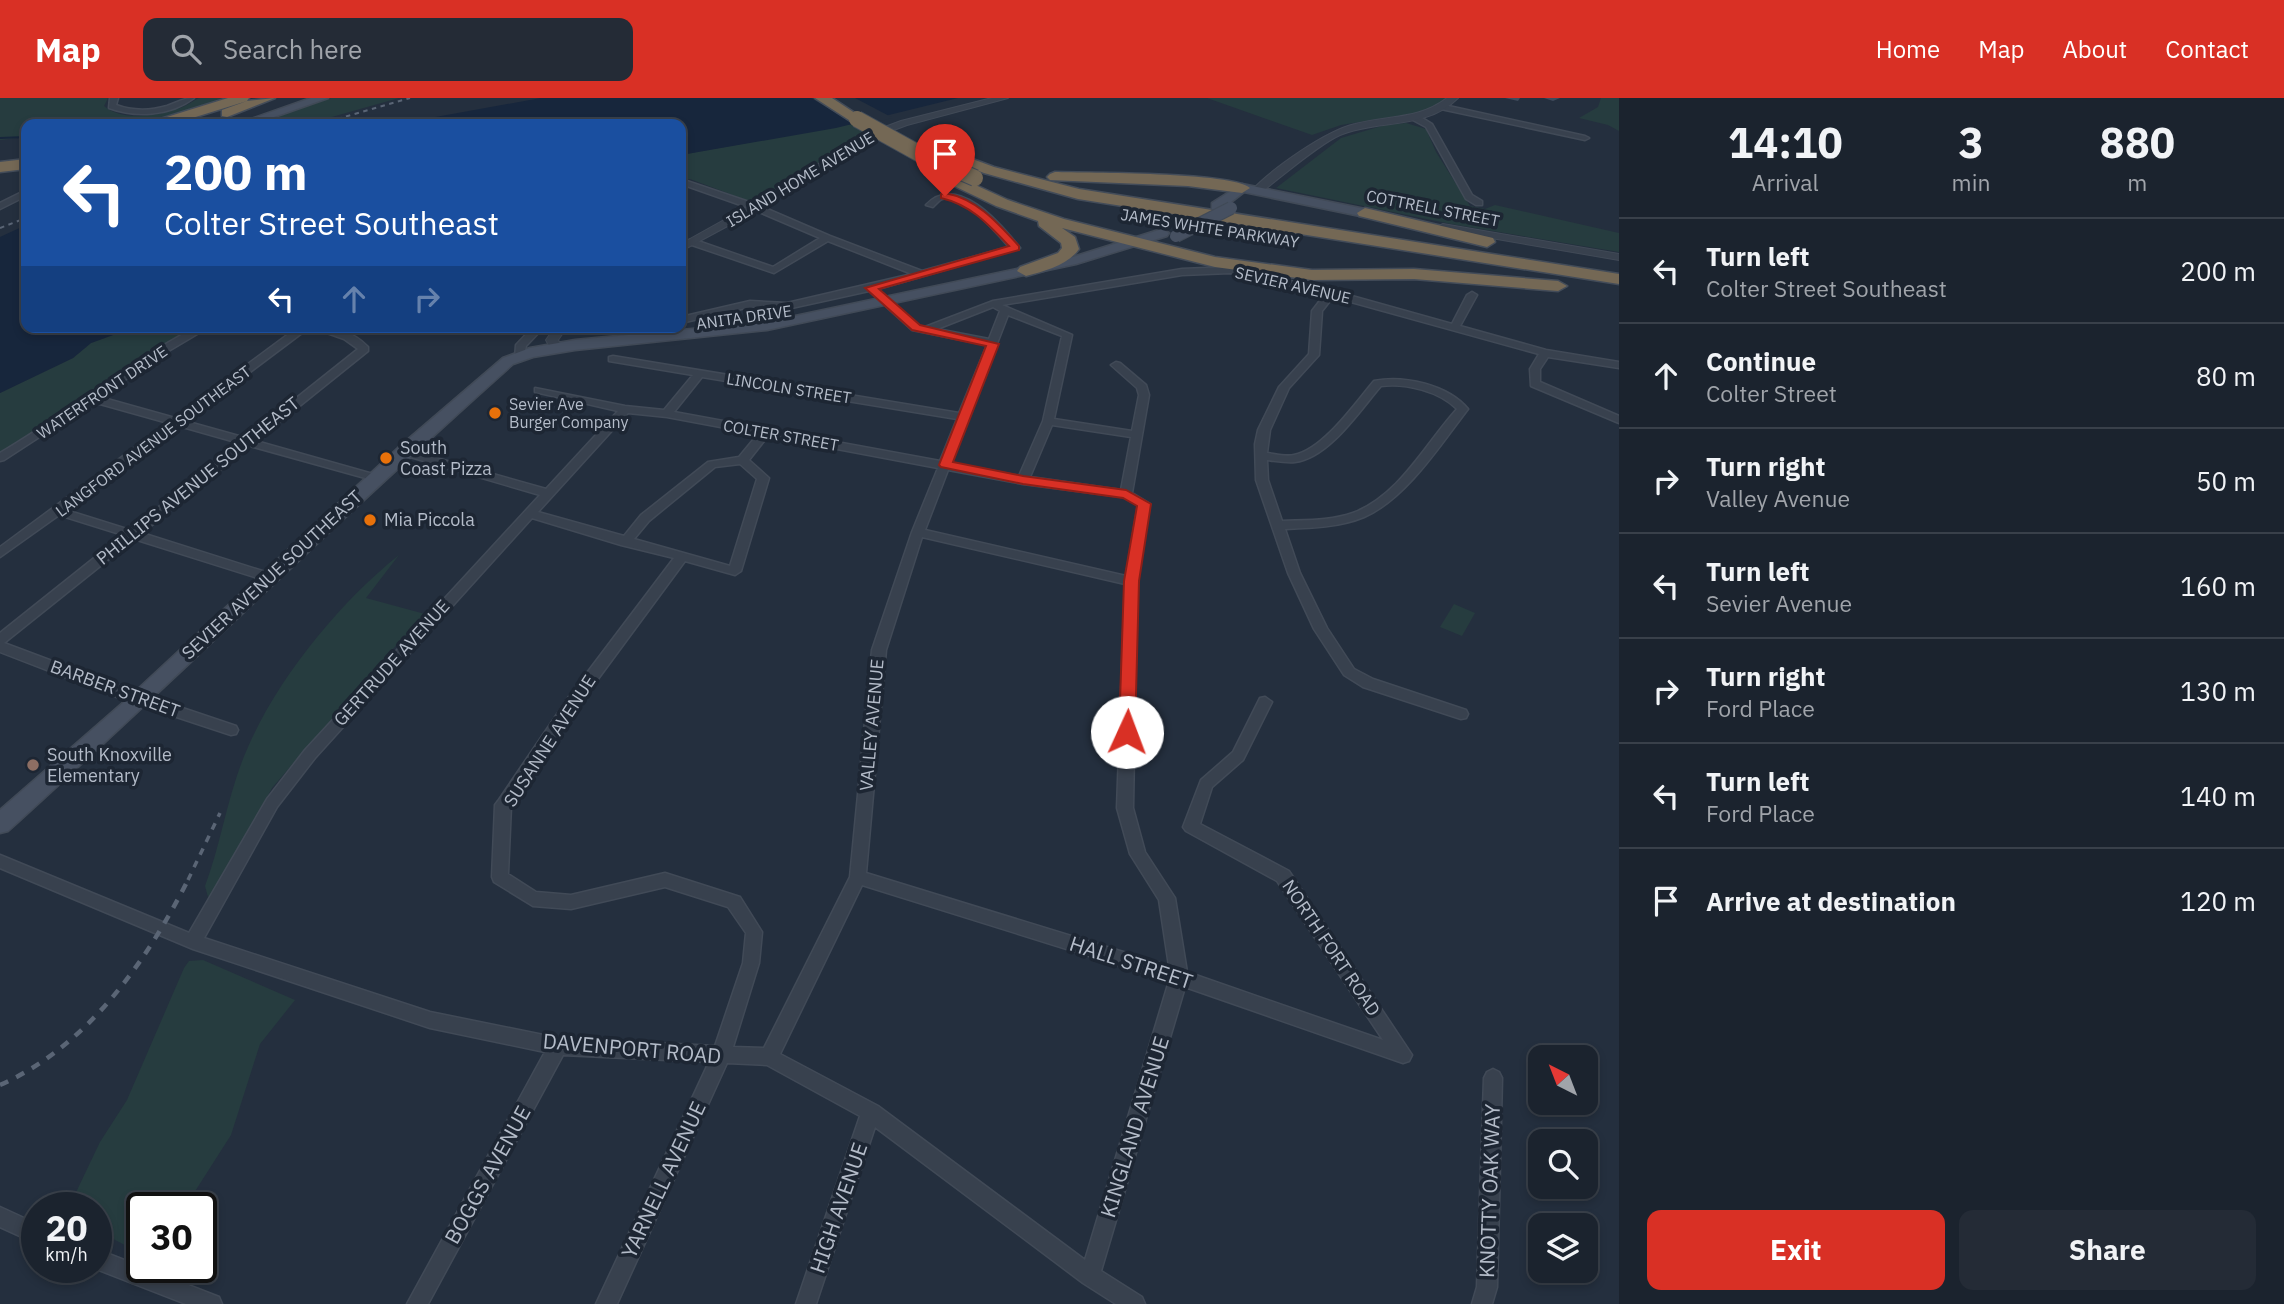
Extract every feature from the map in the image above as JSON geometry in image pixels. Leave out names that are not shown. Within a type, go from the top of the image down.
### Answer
[{"type":"highway","points":[[175,119],[244,98]]},
{"type":"highway","points":[[190,119],[244,98]]},
{"type":"highway","points":[[205,119],[268,98]]},
{"type":"highway","points":[[222,119],[285,98]]},
{"type":"highway","points":[[235,119],[285,98]]},
{"type":"highway","points":[[822,98],[903,152],[979,174],[1188,181],[1249,189]]},
{"type":"highway","name":"JAMES WHITE PARKWAY","points":[[840,98],[979,174],[1094,208],[1214,231],[1619,293]]},
{"type":"highway","points":[[0,159],[21,157]]},
{"type":"highway","points":[[0,167],[21,165]]},
{"type":"highway","points":[[979,174],[1002,204],[1052,227],[1069,241],[1071,249],[1064,257],[1026,271]]},
{"type":"highway","name":"JAMES WHITE PARKWAY","points":[[979,174],[1160,209],[1619,279]]},
{"type":"highway","points":[[1002,204],[1079,228],[1157,239],[1215,262],[1272,272],[1312,275],[1458,276],[1595,290]]},
{"type":"highway","points":[[1365,213],[1479,241],[1619,267]]},
{"type":"main road","points":[[258,119],[322,98]]},
{"type":"main road","name":"ANITA DRIVE","points":[[890,305],[1031,280],[1157,239],[1224,207],[1249,189]]},
{"type":"main road","name":"COTTRELL STREET","points":[[1249,189],[1365,213]]},
{"type":"main road","name":"ANITA DRIVE","points":[[556,348],[569,353],[587,352],[772,333],[1157,239]]},
{"type":"main road","name":"SEVIER AVENUE SOUTHEAST","points":[[0,824],[271,578],[404,452],[498,369],[519,356],[556,348]]},
{"type":"street","points":[[114,98],[112,106],[135,112],[179,105],[190,98]]},
{"type":"street","name":"ISLAND HOME AVENUE","points":[[686,245],[882,131],[1003,98]]},
{"type":"street","points":[[1444,107],[1453,98]]},
{"type":"street","points":[[1444,107],[1585,138]]},
{"type":"street","name":"ANITA DRIVE","points":[[1249,189],[1301,159],[1304,153],[1323,140],[1345,130],[1416,118],[1444,107]]},
{"type":"street","points":[[1416,118],[1429,126],[1469,197],[1479,203]]},
{"type":"street","points":[[686,181],[922,274]]},
{"type":"street","points":[[0,206],[21,196]]},
{"type":"street","points":[[686,319],[750,304],[787,306],[871,288],[1015,248],[995,226],[962,199],[945,196],[930,205]]},
{"type":"street","name":"COTTRELL STREET","points":[[1365,213],[1619,257]]},
{"type":"street","points":[[692,242],[774,270],[827,238]]},
{"type":"street","name":"SEVIER AVENUE","points":[[925,330],[999,307],[1204,269],[1230,270],[1331,293],[1545,353],[1619,365]]},
{"type":"street","points":[[871,288],[910,325],[993,344]]},
{"type":"street","points":[[1331,293],[1317,311],[1314,355],[1284,387],[1264,430],[1262,480],[1294,573],[1321,629],[1349,671],[1368,683],[1461,714]]},
{"type":"street","points":[[1455,327],[1472,295]]},
{"type":"street","points":[[999,307],[1067,335],[1048,421],[1023,480]]},
{"type":"street","name":"VALLEY AVENUE","points":[[769,1057],[858,877],[879,650],[918,533],[993,344],[999,307]]},
{"type":"street","name":"WATERFRONT DRIVE","points":[[0,458],[154,355],[193,333]]},
{"type":"street","name":"LANGFORD AVENUE SOUTHEAST","points":[[0,553],[297,333]]},
{"type":"street","name":"PHILLIPS AVENUE SOUTHEAST","points":[[0,640],[364,349],[348,333]]},
{"type":"street","points":[[519,356],[522,345],[533,333]]},
{"type":"street","points":[[556,348],[552,340],[557,333]]},
{"type":"street","points":[[1545,353],[1535,369],[1535,384],[1595,407],[1619,420]]},
{"type":"street","name":"LINCOLN STREET","points":[[612,359],[965,417]]},
{"type":"street","points":[[1116,365],[1142,387],[1144,395],[1126,494],[1144,504],[1132,581],[1125,808],[1138,853],[1167,898],[1180,978]]},
{"type":"street","points":[[667,414],[699,373]]},
{"type":"street","points":[[1261,455],[1296,460],[1304,457],[1319,447],[1378,383],[1391,380],[1410,383],[1457,401],[1463,409],[1400,486],[1360,515],[1326,522],[1278,525]]},
{"type":"street","name":"COLTER STREET","points":[[539,390],[625,409],[667,414],[1023,480],[1126,494]]},
{"type":"street","points":[[92,398],[376,478]]},
{"type":"street","name":"GERTRUDE AVENUE","points":[[193,942],[272,803],[303,764],[625,409]]},
{"type":"street","points":[[1048,421],[1136,435]]},
{"type":"street","points":[[625,542],[645,518],[712,464],[743,460],[765,432]]},
{"type":"street","points":[[404,452],[547,493]]},
{"type":"street","points":[[528,513],[625,542],[735,570],[763,478],[743,460]]},
{"type":"street","points":[[58,511],[135,533],[271,578]]},
{"type":"street","points":[[918,533],[1132,581]]},
{"type":"street","name":"SUSANNE AVENUE","points":[[681,557],[573,702],[503,805],[500,877],[533,900],[571,902],[665,880],[734,902],[754,933],[751,963],[721,1056]]},
{"type":"street","name":"BARBER STREET","points":[[0,648],[231,730]]},
{"type":"street","name":"NORTH FORT ROAD","points":[[1265,702],[1238,756],[1206,784],[1191,827],[1283,876],[1403,1055]]},
{"type":"street","name":"DAVENPORT ROAD","points":[[0,861],[193,942],[430,1020],[558,1046],[769,1057],[871,1112],[1090,1276],[1135,1304]]},
{"type":"street","name":"HALL STREET","points":[[858,877],[1180,978],[1403,1055]]},
{"type":"street","name":"KINGLAND AVENUE","points":[[1090,1276],[1180,978]]},
{"type":"street","name":"BOGGS AVENUE","points":[[417,1304],[558,1046]]},
{"type":"street","name":"YARNELL AVENUE","points":[[606,1304],[721,1056]]},
{"type":"street","name":"KNOTTY OAK WAY","points":[[1482,1304],[1487,1287],[1493,1078]]},
{"type":"street","name":"HIGH AVENUE","points":[[806,1304],[871,1112]]},
{"type":"street","points":[[0,1217],[21,1227]]},
{"type":"street","points":[[112,1265],[212,1304]]},
{"type":"green space","points":[[0,98],[108,98],[104,106],[112,111],[143,116],[185,106],[200,98],[229,98],[157,119],[21,119],[21,138],[0,140]]},
{"type":"green space","points":[[331,98],[399,98],[325,119],[267,119]]},
{"type":"green space","points":[[1207,98],[1447,98],[1438,106],[1423,112],[1341,125],[1312,135]]},
{"type":"green space","points":[[1601,98],[1619,98],[1619,131],[1608,125],[1579,118],[1598,107]]},
{"type":"green space","points":[[1406,123],[1426,129],[1436,152],[1470,206],[1485,209],[1495,205],[1619,233],[1619,252],[1451,224],[1276,188],[1341,138],[1385,125]]},
{"type":"green space","points":[[851,124],[866,134],[754,203],[686,179],[686,154]]},
{"type":"green space","points":[[118,333],[195,333],[0,458],[0,393],[73,358],[91,343]]},
{"type":"green space","points":[[399,555],[366,598],[425,614],[272,788],[218,889],[208,897],[205,886],[235,781],[248,747],[276,694],[333,618]]},
{"type":"green space","points":[[1454,604],[1475,613],[1462,636],[1440,627]]},
{"type":"green space","points":[[203,960],[295,1000],[260,1044],[231,1135],[195,1192],[126,1192],[126,1246],[112,1238],[112,1192],[76,1192],[100,1142],[127,1100],[189,961]]},
{"type":"water","points":[[541,98],[958,98],[836,128],[686,154],[686,119],[425,119]]},
{"type":"water","points":[[21,227],[21,333],[118,333],[91,343],[73,358],[0,393],[0,237]]},
{"type":"pier","points":[[811,98],[855,98],[893,118],[858,126]]},
{"type":"waterway","points":[[0,138],[21,137]]},
{"type":"railway","points":[[337,119],[410,98]]},
{"type":"railway","points":[[0,228],[21,220]]},
{"type":"railway","points":[[189,879],[220,813]]},
{"type":"railway","points":[[0,1085],[61,1048],[112,998],[154,940],[189,879]]},
{"type":"place","name":"Sevier Ave Burger Company","points":[[495,413]]},
{"type":"place","name":"South Coast Pizza","points":[[386,458]]},
{"type":"place","name":"Mia Piccola","points":[[370,520]]},
{"type":"place","name":"South Knoxville Elementary","points":[[33,765]]},
{"type":"route","points":[[945,196],[962,199],[995,226],[1015,248],[871,288],[916,328],[993,344],[946,465],[1023,480],[1126,494],[1144,504],[1132,581],[1127,732]]}]
